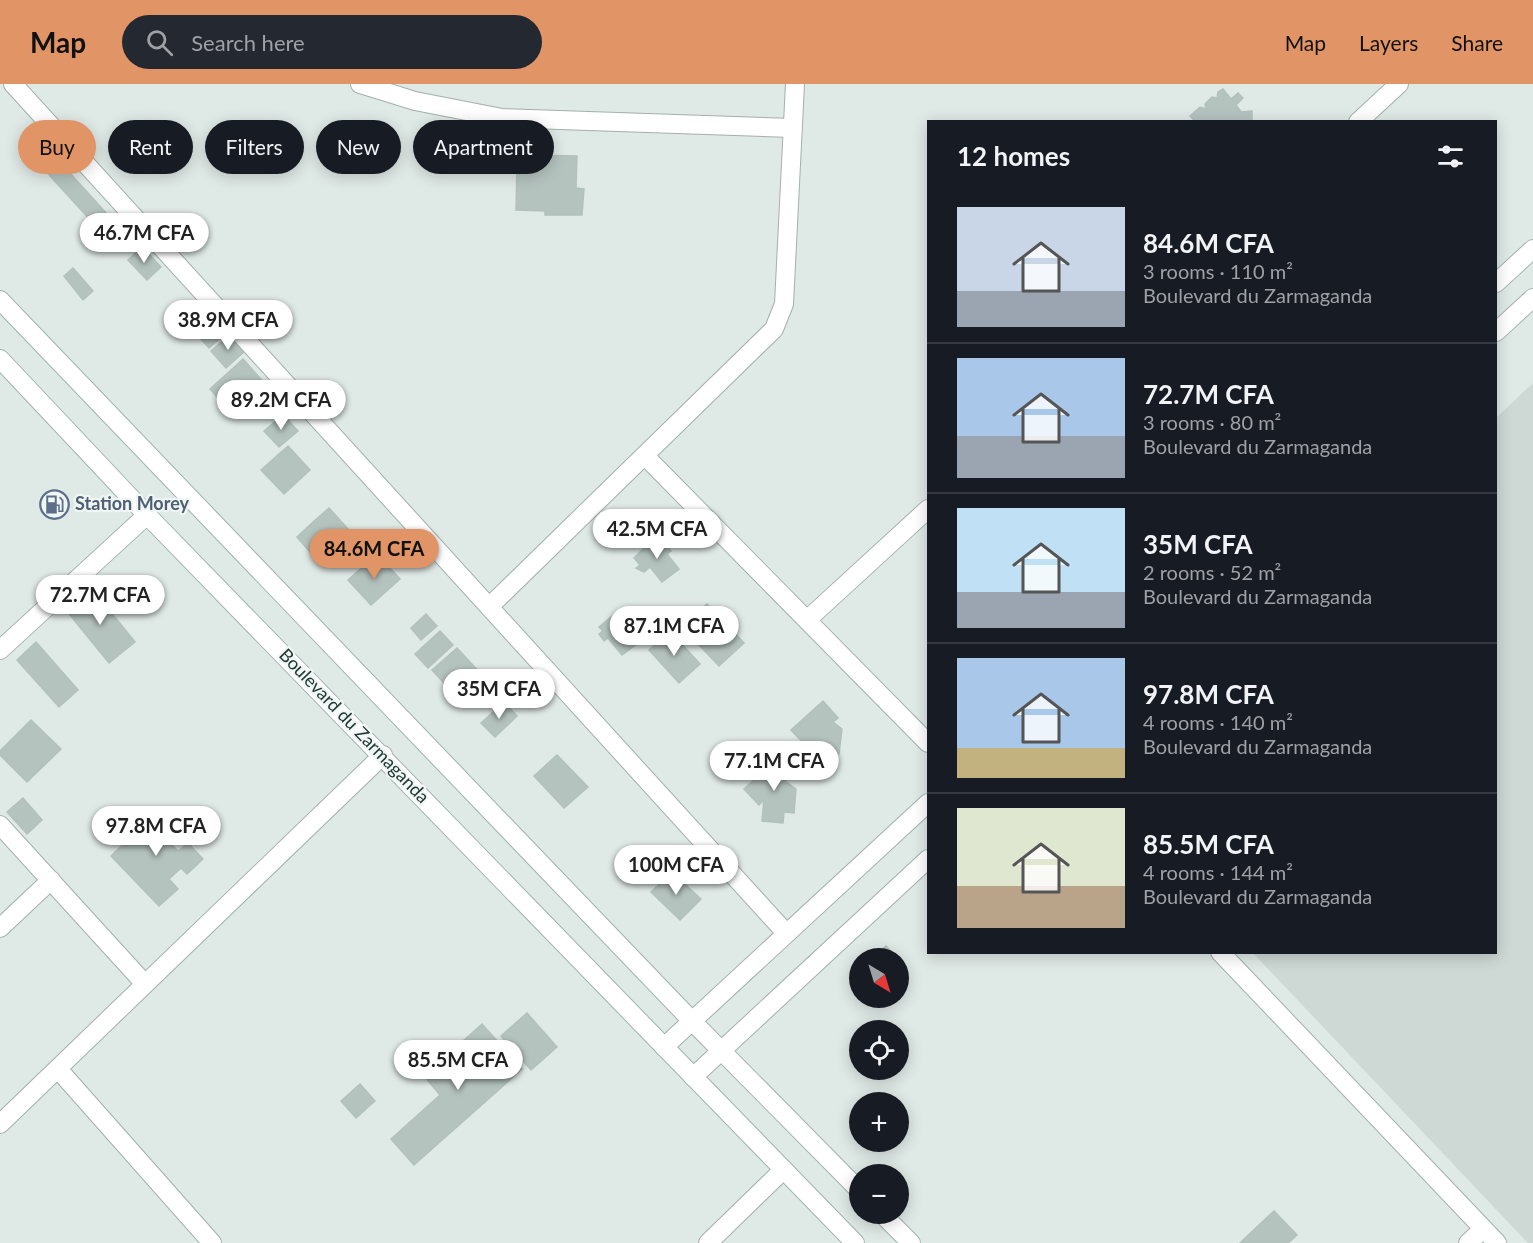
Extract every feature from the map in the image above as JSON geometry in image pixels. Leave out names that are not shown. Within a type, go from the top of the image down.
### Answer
[{"type":"street","points":[[13,84],[786,933]]},
{"type":"street","points":[[360,84],[415,101],[502,118],[793,128]]},
{"type":"street","points":[[489,607],[774,329],[784,303],[795,84]]},
{"type":"street","points":[[1360,120],[1399,84]]},
{"type":"street","points":[[1497,282],[1533,249]]},
{"type":"street","points":[[1497,331],[1533,298]]},
{"type":"street","points":[[0,300],[692,1021],[849,1180]]},
{"type":"street","name":"Boulevard du Zarmaganda","points":[[0,359],[147,515],[383,755],[855,1243]]},
{"type":"street","points":[[645,456],[927,742]]},
{"type":"street","points":[[808,619],[927,510]]},
{"type":"street","points":[[0,650],[147,515]]},
{"type":"street","points":[[0,1124],[383,755]]},
{"type":"street","points":[[664,1047],[927,804]]},
{"type":"street","points":[[0,825],[145,984]]},
{"type":"street","points":[[693,1077],[927,859]]},
{"type":"street","points":[[0,928],[51,880]]},
{"type":"street","points":[[1222,954],[1497,1243]]},
{"type":"street","points":[[58,1069],[212,1243]]},
{"type":"street","points":[[708,1243],[783,1170]]},
{"type":"street","points":[[892,1224],[911,1243]]},
{"type":"street","points":[[1468,1243],[1483,1229]]},
{"type":"shaded area","points":[[1533,383],[1533,1243],[1528,1243],[1254,954],[1497,954],[1497,417]]},
{"type":"building","points":[[1223,89],[1231,99],[1238,93],[1243,98],[1236,105],[1241,112],[1252,111],[1252,120],[1194,120],[1190,116],[1200,107],[1206,109],[1205,104],[1212,97],[1217,98],[1218,92]]},
{"type":"building","points":[[554,156],[577,156],[576,188],[584,189],[582,215],[545,215],[545,211],[516,210],[517,174],[554,174]]},
{"type":"building","points":[[48,174],[71,174],[116,224],[104,235]]},
{"type":"building","points":[[142,247],[161,267],[147,280],[128,260]]},
{"type":"building","points":[[73,268],[93,291],[83,300],[64,276]]},
{"type":"building","points":[[193,304],[222,337],[209,348],[180,316]]},
{"type":"building","points":[[231,333],[246,350],[226,368],[211,351]]},
{"type":"building","points":[[243,359],[273,393],[252,411],[238,395],[225,406],[210,389]]},
{"type":"building","points":[[283,415],[298,431],[279,447],[264,431]]},
{"type":"building","points":[[288,446],[310,470],[284,494],[261,470]]},
{"type":"building","points":[[329,508],[368,551],[353,565],[313,522]]},
{"type":"building","points":[[313,522],[333,543],[316,559],[297,537]]},
{"type":"building","points":[[654,538],[660,545],[664,542],[671,551],[667,554],[679,569],[662,582],[650,567],[644,572],[636,568],[640,565],[634,558]]},
{"type":"building","points":[[377,554],[400,579],[371,605],[348,580]]},
{"type":"building","points":[[92,589],[135,642],[109,663],[66,610]]},
{"type":"building","points":[[707,604],[744,643],[719,666],[682,627]]},
{"type":"building","points":[[618,611],[621,614],[629,613],[631,616],[629,624],[642,640],[622,655],[608,638],[604,641],[599,634],[603,631],[599,627]]},
{"type":"building","points":[[426,614],[437,626],[421,640],[411,628]]},
{"type":"building","points":[[440,631],[453,645],[428,668],[415,654]]},
{"type":"building","points":[[670,631],[700,664],[679,683],[649,650]]},
{"type":"building","points":[[36,642],[78,690],[59,707],[17,660]]},
{"type":"building","points":[[457,648],[481,674],[456,696],[432,670]]},
{"type":"building","points":[[823,701],[838,718],[833,722],[842,729],[839,754],[832,753],[831,763],[810,761],[812,742],[807,747],[791,730]]},
{"type":"building","points":[[504,702],[517,716],[495,737],[481,723]]},
{"type":"building","points":[[31,720],[61,749],[27,782],[0,755],[0,751]]},
{"type":"building","points":[[557,755],[588,787],[564,808],[534,776]]},
{"type":"building","points":[[779,757],[794,774],[785,781],[796,789],[794,813],[784,812],[783,823],[762,821],[764,800],[759,805],[744,789]]},
{"type":"building","points":[[23,798],[42,820],[27,834],[7,812]]},
{"type":"building","points":[[160,809],[182,832],[170,843],[178,851],[188,843],[203,859],[187,874],[181,868],[169,879],[178,889],[159,906],[111,856]]},
{"type":"building","points":[[672,872],[701,899],[680,920],[651,892]]},
{"type":"building","points":[[527,1013],[557,1047],[531,1070],[501,1036]]},
{"type":"building","points":[[482,1024],[522,1069],[414,1165],[391,1139],[440,1095],[424,1076]]},
{"type":"building","points":[[360,1084],[375,1101],[356,1118],[341,1101]]},
{"type":"building","points":[[1274,1211],[1297,1235],[1288,1243],[1240,1243]]},
{"type":"place","name":"Station Morey","points":[[54,504]]}]
